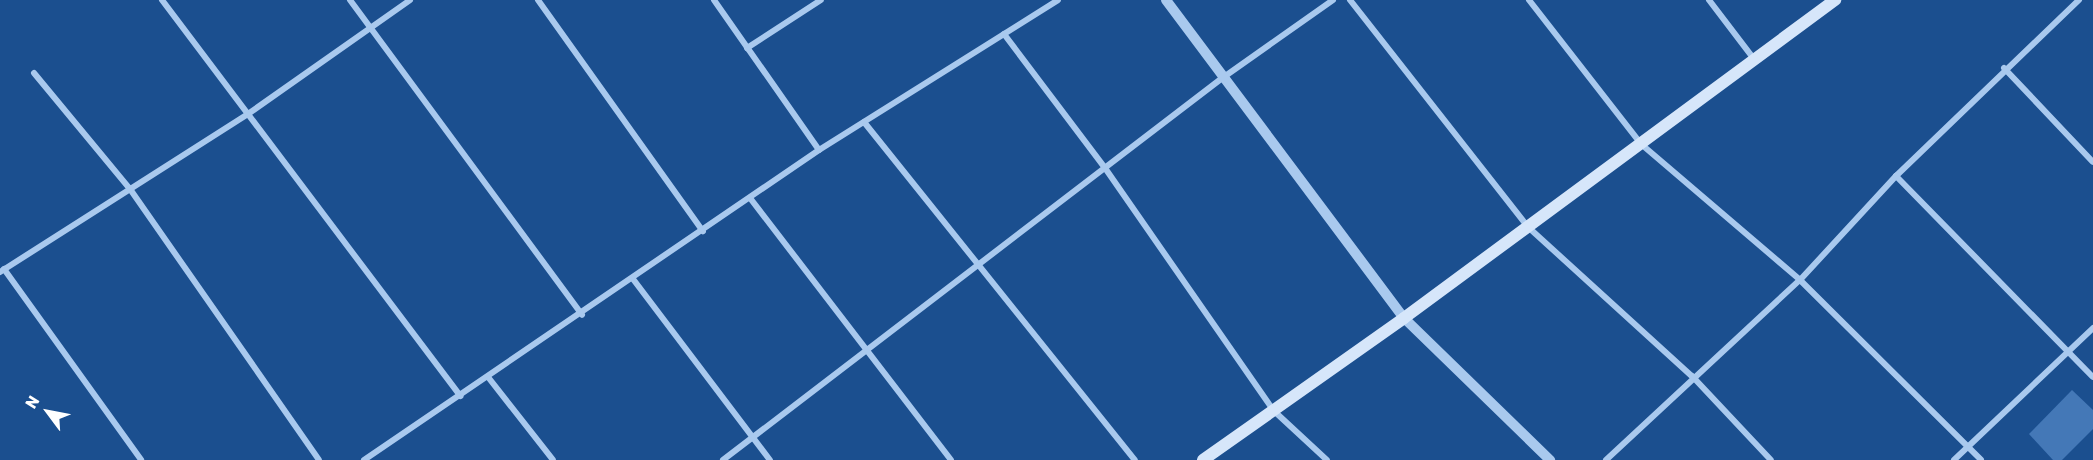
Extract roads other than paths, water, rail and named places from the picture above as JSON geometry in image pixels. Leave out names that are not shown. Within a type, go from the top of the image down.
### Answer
[{"type":"main road","points":[[1203,460],[1404,318],[1835,0]]},
{"type":"street","points":[[162,0],[460,396]]},
{"type":"street","points":[[350,0],[582,315]]},
{"type":"street","points":[[141,460],[2,271],[248,114],[410,0]]},
{"type":"street","points":[[538,0],[703,231]]},
{"type":"street","points":[[714,0],[819,150]]},
{"type":"street","points":[[747,48],[821,0]]},
{"type":"street","points":[[364,460],[582,315],[819,150],[1058,0]]},
{"type":"street","points":[[1166,0],[1221,79],[1404,318],[1550,460]]},
{"type":"street","points":[[723,460],[1221,79],[1334,0]]},
{"type":"street","points":[[1350,0],[1528,227],[1692,376],[1771,460]]},
{"type":"street","points":[[1529,0],[1641,144],[1800,280],[1982,460]]},
{"type":"street","points":[[1709,0],[1754,60]]},
{"type":"street","points":[[1606,460],[1692,376],[1800,280],[1896,176],[2004,68],[2079,0]]},
{"type":"street","points":[[1004,34],[1105,168],[1274,411],[1327,460]]},
{"type":"street","points":[[2004,68],[2093,162]]},
{"type":"street","points":[[34,73],[130,189],[319,460]]},
{"type":"street","points":[[864,122],[1135,460]]},
{"type":"street","points":[[1896,176],[2093,377]]},
{"type":"street","points":[[750,198],[951,460]]},
{"type":"street","points":[[633,279],[770,460]]},
{"type":"street","points":[[1954,460],[2093,328]]},
{"type":"street","points":[[488,377],[553,460]]}]
